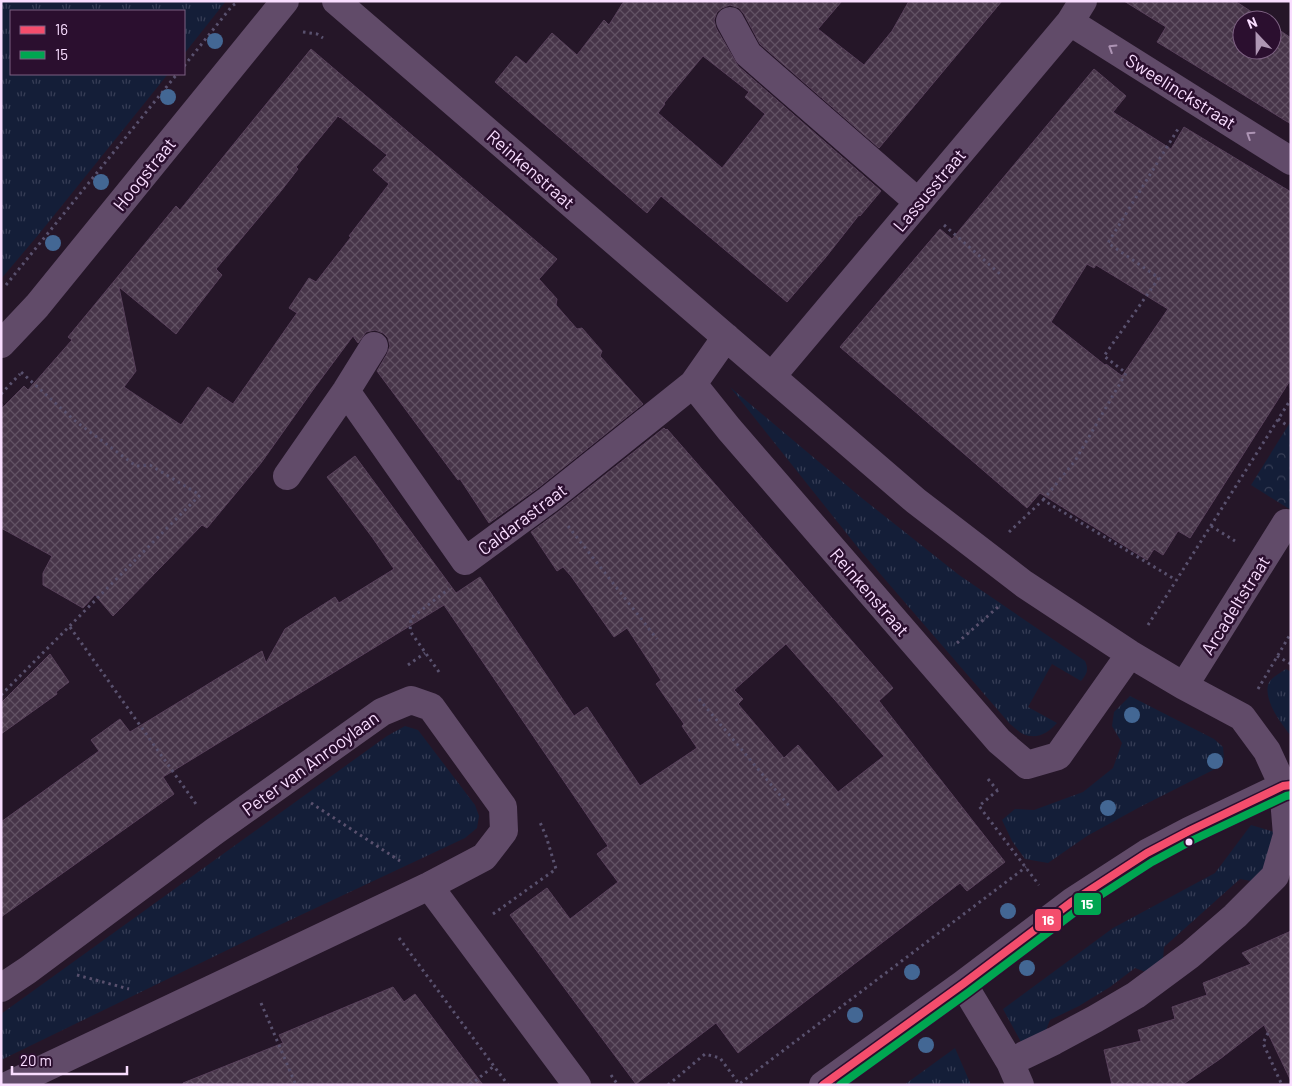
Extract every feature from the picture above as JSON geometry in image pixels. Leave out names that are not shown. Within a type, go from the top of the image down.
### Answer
[{"type":"street","name":"Hoogstraat","points":[[8,355],[37,306],[285,1]]},
{"type":"street","name":"Reinkenstraat","points":[[336,1],[916,501],[1024,584],[1130,654],[1242,718],[1267,751],[1287,786]]},
{"type":"street","name":"Sweelinckstraat","points":[[1077,11],[1195,101],[1291,161]]},
{"type":"street","name":"Lassusstraat","points":[[772,376],[1077,11]]},
{"type":"street","points":[[730,21],[748,54],[918,202]]},
{"type":"street","points":[[693,384],[726,337]]},
{"type":"street","points":[[287,476],[346,391],[374,346]]},
{"type":"street","name":"Reinkenstraat","points":[[693,384],[736,437],[999,741],[1027,764]]},
{"type":"street","name":"Caldarastraat","points":[[346,391],[465,561],[548,500],[693,384]]},
{"type":"street","name":"Arcadeltstraat","points":[[1184,686],[1286,523]]},
{"type":"street","points":[[1027,764],[1058,756],[1130,654]]},
{"type":"street","name":"Peter van Anrooylaan","points":[[1,988],[215,831],[382,712],[411,700],[430,707],[503,807],[504,831],[484,857],[429,886],[9,1085]]},
{"type":"street","points":[[823,1085],[963,984],[1073,901],[1147,853],[1188,831],[1287,786],[1286,835],[1275,876],[1235,916],[1190,956],[1136,995],[1054,1041],[1015,1073],[963,984]]},
{"type":"street","points":[[429,886],[577,1085]]},
{"type":"path","points":[[185,65],[238,1]]},
{"type":"path","points":[[1,292],[176,75]]},
{"type":"path","points":[[985,554],[1043,500],[1075,461],[1126,373],[1104,356],[1159,278],[1108,243],[1195,101]]},
{"type":"path","points":[[918,202],[1000,274]]},
{"type":"path","points":[[1,694],[200,495],[150,465],[136,466],[74,420],[21,372],[8,355]]},
{"type":"path","points":[[1,394],[21,372]]},
{"type":"path","points":[[1130,654],[1291,399]]},
{"type":"path","points":[[1278,419],[1288,426]]},
{"type":"path","points":[[548,500],[657,639]]},
{"type":"path","points":[[1043,500],[1176,580]]},
{"type":"path","points":[[932,664],[1024,584]]},
{"type":"path","points":[[70,627],[215,831]]},
{"type":"path","points":[[1242,718],[1291,633]]},
{"type":"path","points":[[1277,656],[1291,664]]},
{"type":"path","points":[[700,699],[790,807]]},
{"type":"path","points":[[1027,764],[979,806],[1060,911]]},
{"type":"path","points":[[281,784],[406,865],[429,886]]},
{"type":"path","points":[[668,1085],[705,1054],[720,1058],[740,1084],[1026,867]]},
{"type":"path","points":[[394,931],[508,1085]]},
{"type":"path","points":[[28,970],[65,971],[142,993],[155,1015]]},
{"type":"path","points":[[258,998],[296,1085]]},
{"type":"path","points":[[1268,1033],[1263,1043],[1280,1085]]},
{"type":"path","points":[[470,1085],[494,1066]]},
{"type":"green space","points":[[1,1],[226,1],[185,53],[185,10],[10,10],[10,75],[167,75],[1,279]]},
{"type":"green space","points":[[730,387],[863,499],[959,575],[1085,661],[1087,672],[1081,681],[1052,664],[1028,707],[1057,723],[1054,727],[1038,736],[1028,736],[1010,724],[863,554]]},
{"type":"green space","points":[[1291,421],[1291,510],[1251,485]]},
{"type":"green space","points":[[1286,669],[1291,672],[1291,736],[1271,705],[1267,692],[1271,680]]},
{"type":"green space","points":[[1130,696],[1214,739],[1223,747],[1224,759],[1217,768],[1087,836],[1048,863],[1025,859],[1012,841],[1002,820],[1015,809],[1034,810],[1083,792],[1113,768],[1122,743],[1112,726],[1114,712]]},
{"type":"green space","points":[[405,726],[418,730],[475,805],[479,816],[477,828],[465,838],[250,939],[1,1060],[1,1014],[387,736]]},
{"type":"green space","points":[[1251,825],[1281,834],[1257,882],[1240,879],[1164,947],[1163,960],[1148,973],[1135,968],[1110,987],[1079,1006],[1050,1020],[1046,1030],[1021,1042],[1003,1009],[1113,928],[1215,873]]},
{"type":"green space","points":[[955,1048],[971,1085],[904,1085]]},
{"type":"building","points":[[624,1],[842,1],[818,29],[864,65],[892,31],[909,1],[1002,1],[879,148],[760,44],[739,8],[730,5],[717,12],[714,20],[716,28],[738,66],[881,191],[787,302],[661,196],[647,213],[495,82],[516,56],[526,64],[552,33],[577,55],[604,20],[609,25]],"holes":[[[703,56],[749,92],[745,97],[765,114],[722,168],[658,113]]]},
{"type":"building","points":[[1124,1],[1235,1],[1249,10],[1232,10],[1232,60],[1282,60],[1282,32],[1291,38],[1291,124],[1157,42],[1166,27]]},
{"type":"building","points":[[311,49],[557,259],[539,279],[557,299],[556,305],[577,329],[582,328],[602,351],[600,356],[643,404],[538,488],[489,523],[460,479],[458,480],[377,371],[390,346],[388,338],[383,333],[375,330],[366,332],[358,343],[353,336],[261,463],[207,528],[202,525],[113,616],[95,595],[83,608],[43,585],[43,573],[52,556],[1,528],[1,409],[24,386],[28,390],[72,340],[68,337],[176,206],[180,210]],"holes":[[[338,116],[387,155],[373,170],[389,184],[316,282],[309,278],[289,308],[297,313],[233,404],[208,387],[181,425],[124,387],[136,371],[119,287],[176,334],[222,275],[216,269],[281,191],[298,169],[296,167]]]},
{"type":"building","points":[[1094,69],[1126,96],[1113,112],[1171,149],[1184,127],[1291,192],[1291,379],[1190,538],[1178,531],[1163,555],[1154,549],[1147,560],[1040,493],[1027,508],[840,347],[940,229],[952,239]],"holes":[[[1087,264],[1094,268],[1096,265],[1168,309],[1122,376],[1105,365],[1051,322]]]},
{"type":"building","points":[[664,428],[667,429],[893,688],[879,701],[1005,862],[967,891],[960,883],[738,1053],[716,1023],[636,1084],[510,915],[547,888],[570,919],[618,882],[597,854],[608,846],[444,605],[163,777],[174,794],[1,917],[1,822],[99,751],[91,740],[120,719],[130,732],[262,651],[266,663],[285,629],[335,597],[339,603],[394,569],[327,477],[355,456],[456,593],[480,577],[574,716],[587,707],[640,786],[697,748],[682,726],[684,724],[656,684],[661,680],[627,628],[614,637],[571,576],[563,567],[557,571],[531,532]],"holes":[[[786,644],[884,756],[838,792],[798,745],[784,758],[738,704],[743,699],[734,690]]]},
{"type":"building","points":[[50,654],[69,682],[56,692],[57,694],[1,734],[1,703]]},
{"type":"building","points":[[1291,931],[1291,1081],[1264,1025],[1182,1085],[1112,1085],[1104,1050],[1141,1041],[1138,1030],[1175,1019],[1172,1007],[1207,995],[1203,983],[1251,964],[1242,953]]},
{"type":"building","points":[[393,987],[404,1002],[415,994],[483,1085],[183,1085],[183,1083],[283,1043],[279,1035]]},
{"type":"transit line","name":"16","points":[[823,1085],[963,984],[1073,901],[1147,853],[1283,786],[1291,785]]},
{"type":"transit line","name":"15","points":[[840,1085],[969,992],[1079,909],[1152,862],[1193,840],[1291,795]]}]
